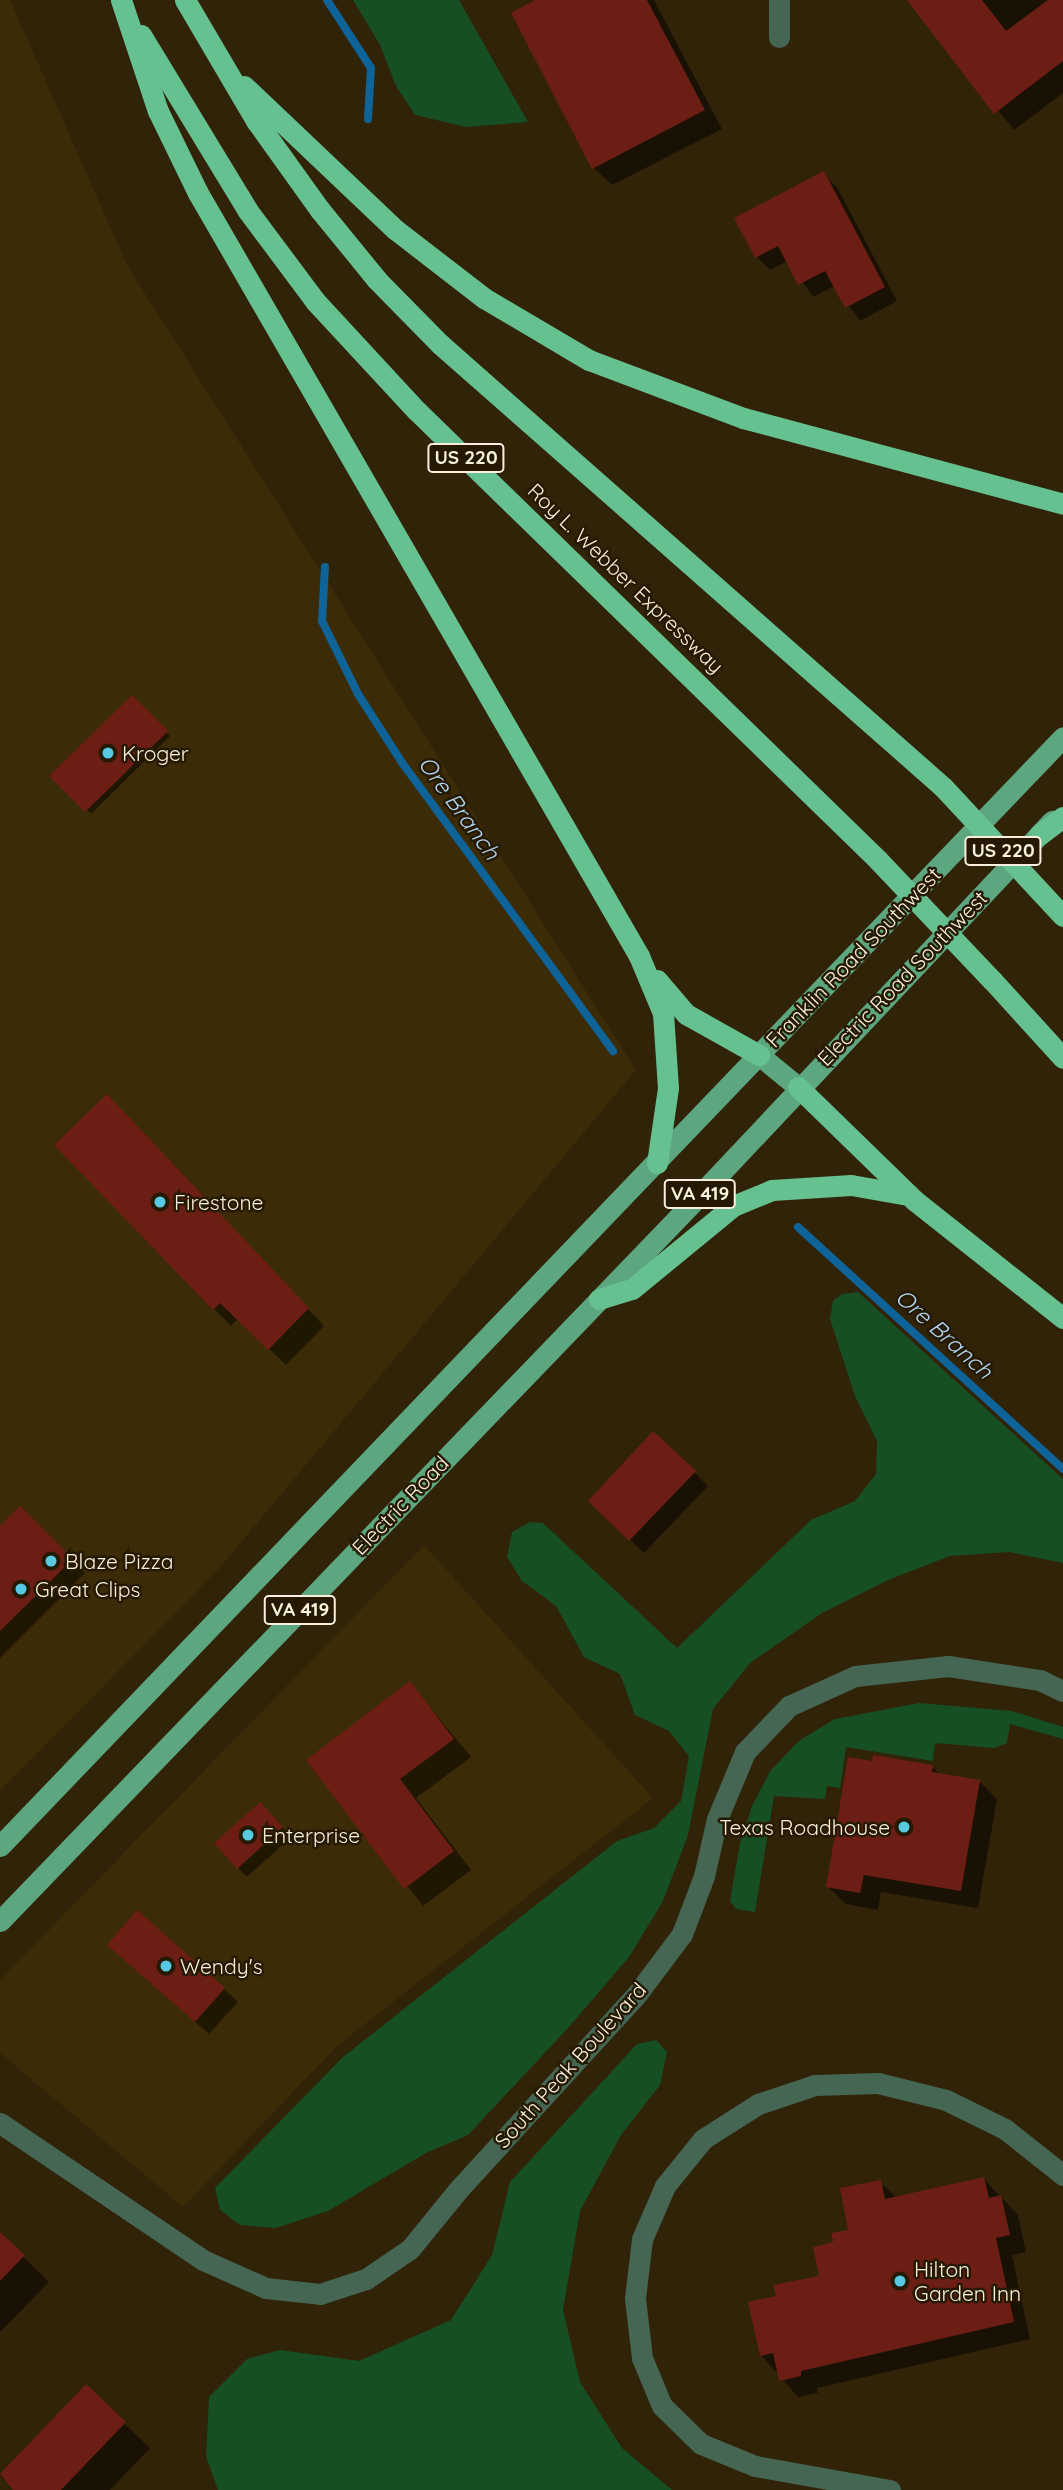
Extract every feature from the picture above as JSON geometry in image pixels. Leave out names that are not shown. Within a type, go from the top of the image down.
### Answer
[{"type":"highway","name":"Roy L. Webber Expressway","points":[[121,0],[201,138],[315,301],[417,411],[878,860],[1063,1058]]},
{"type":"highway","points":[[121,0],[158,111],[198,193],[639,956],[663,1013],[668,1088],[657,1163]]},
{"type":"highway","name":"US 220","points":[[185,0],[218,60],[320,211],[440,344],[943,787],[1063,916]]},
{"type":"highway","points":[[218,60],[396,230],[484,298],[547,338],[665,392],[743,418],[1063,504]]},
{"type":"highway","points":[[1039,835],[1063,817]]},
{"type":"highway","points":[[639,956],[687,1014],[759,1055]]},
{"type":"highway","points":[[799,1087],[909,1195],[1063,1318]]},
{"type":"highway","points":[[599,1299],[632,1289],[733,1206],[772,1189],[851,1185],[909,1195]]},
{"type":"main road","name":"Franklin Road Southwest","points":[[759,1055],[1063,737]]},
{"type":"main road","name":"Electric Road Southwest","points":[[799,1087],[1063,809]]},
{"type":"main road","points":[[759,1055],[799,1087]]},
{"type":"main road","name":"VA 419","points":[[0,1846],[759,1055]]},
{"type":"main road","name":"Electric Road","points":[[0,1921],[599,1299],[799,1087]]},
{"type":"street","points":[[779,0],[779,37]]},
{"type":"street","name":"South Peak Boulevard","points":[[0,2123],[203,2260],[266,2288],[320,2294],[366,2279],[410,2249],[458,2190],[637,1994],[682,1934],[704,1876],[717,1819],[745,1752],[789,1706],[855,1676],[947,1666],[1040,1680],[1063,1691]]},
{"type":"street","points":[[890,2490],[755,2466],[701,2444],[662,2406],[642,2358],[635,2298],[642,2239],[665,2186],[703,2139],[758,2104],[815,2085],[878,2083],[946,2100],[1005,2129],[1063,2175]]},
{"type":"shaded area","points":[[0,0],[10,0],[127,265],[636,1070],[218,1570],[0,1791]]},
{"type":"shaded area","points":[[424,1545],[653,1798],[337,2046],[183,2207],[0,2053],[0,1980]]},
{"type":"green space","points":[[353,0],[459,0],[528,122],[466,127],[415,115],[396,86],[380,45]]},
{"type":"green space","points":[[858,1292],[1063,1479],[1063,1563],[1009,1552],[950,1556],[888,1580],[822,1613],[750,1663],[713,1709],[688,1835],[663,1901],[629,1957],[569,2027],[468,2135],[426,2153],[328,2211],[276,2228],[240,2225],[220,2210],[215,2188],[343,2057],[617,1841],[654,1828],[681,1801],[689,1756],[669,1731],[635,1715],[620,1674],[584,1657],[556,1606],[522,1581],[507,1557],[512,1532],[530,1522],[543,1523],[677,1648],[811,1520],[855,1501],[876,1474],[877,1441],[855,1396],[830,1319],[833,1301],[842,1294]]},
{"type":"green space","points":[[919,1703],[1012,1711],[1063,1727],[1063,1739],[1010,1724],[1007,1743],[994,1748],[935,1743],[933,1761],[846,1747],[840,1788],[827,1786],[825,1799],[774,1796],[755,1912],[736,1909],[730,1901],[740,1843],[752,1806],[771,1770],[800,1740],[835,1719]]},
{"type":"green space","points":[[656,2040],[667,2052],[660,2085],[621,2135],[580,2211],[563,2310],[580,2382],[622,2448],[672,2490],[218,2490],[206,2456],[209,2397],[247,2359],[280,2350],[359,2361],[451,2320],[492,2255],[510,2182],[637,2044]]},
{"type":"building","points":[[535,0],[647,0],[705,110],[592,169],[511,13]]},
{"type":"building","points":[[907,0],[982,0],[1006,31],[1048,0],[1063,0],[1063,61],[994,114]]},
{"type":"building","points":[[824,171],[885,287],[845,308],[825,271],[798,285],[778,246],[755,258],[734,218]]},
{"type":"building","name":"Kroger","points":[[132,695],[168,731],[85,812],[49,776]]},
{"type":"building","name":"Firestone","points":[[107,1094],[309,1308],[268,1350],[220,1303],[213,1310],[54,1145]]},
{"type":"building","points":[[653,1431],[696,1471],[629,1541],[588,1501]]},
{"type":"building","points":[[20,1506],[73,1559],[0,1631],[0,1526]]},
{"type":"building","points":[[410,1681],[454,1739],[400,1779],[454,1851],[404,1889],[306,1760]]},
{"type":"building","name":"Texas Roadhouse","points":[[873,1755],[933,1765],[932,1772],[980,1780],[961,1891],[864,1875],[860,1893],[826,1887],[848,1757],[872,1761]]},
{"type":"building","name":"Enterprise","points":[[260,1802],[283,1827],[237,1869],[214,1843]]},
{"type":"building","name":"Wendy's","points":[[137,1910],[225,1988],[195,2022],[107,1945]]},
{"type":"building","name":"Hilton Garden Inn","points":[[984,2177],[989,2198],[1001,2195],[1010,2235],[996,2238],[1014,2322],[801,2371],[801,2376],[779,2381],[773,2353],[760,2356],[748,2302],[776,2296],[773,2285],[819,2276],[813,2247],[833,2242],[831,2233],[848,2230],[840,2188],[881,2180],[885,2199]]},
{"type":"building","points":[[0,2232],[25,2255],[0,2281]]},
{"type":"building","points":[[86,2384],[126,2422],[61,2490],[13,2490],[0,2474]]},
{"type":"waterway","name":"Ore Branch","points":[[327,0],[371,68],[368,119]]},
{"type":"waterway","name":"Ore Branch","points":[[325,567],[322,621],[358,694],[403,764],[613,1051]]},
{"type":"waterway","name":"Ore Branch","points":[[798,1227],[1063,1469]]},
{"type":"place","name":"Kroger","points":[[108,753]]},
{"type":"place","name":"Firestone","points":[[160,1202]]},
{"type":"place","name":"Blaze Pizza","points":[[51,1561]]},
{"type":"place","name":"Great Clips","points":[[21,1589]]},
{"type":"place","name":"Texas Roadhouse","points":[[904,1827]]},
{"type":"place","name":"Enterprise","points":[[248,1835]]},
{"type":"place","name":"Wendy's","points":[[166,1966]]},
{"type":"place","name":"Hilton Garden Inn","points":[[900,2281]]}]
